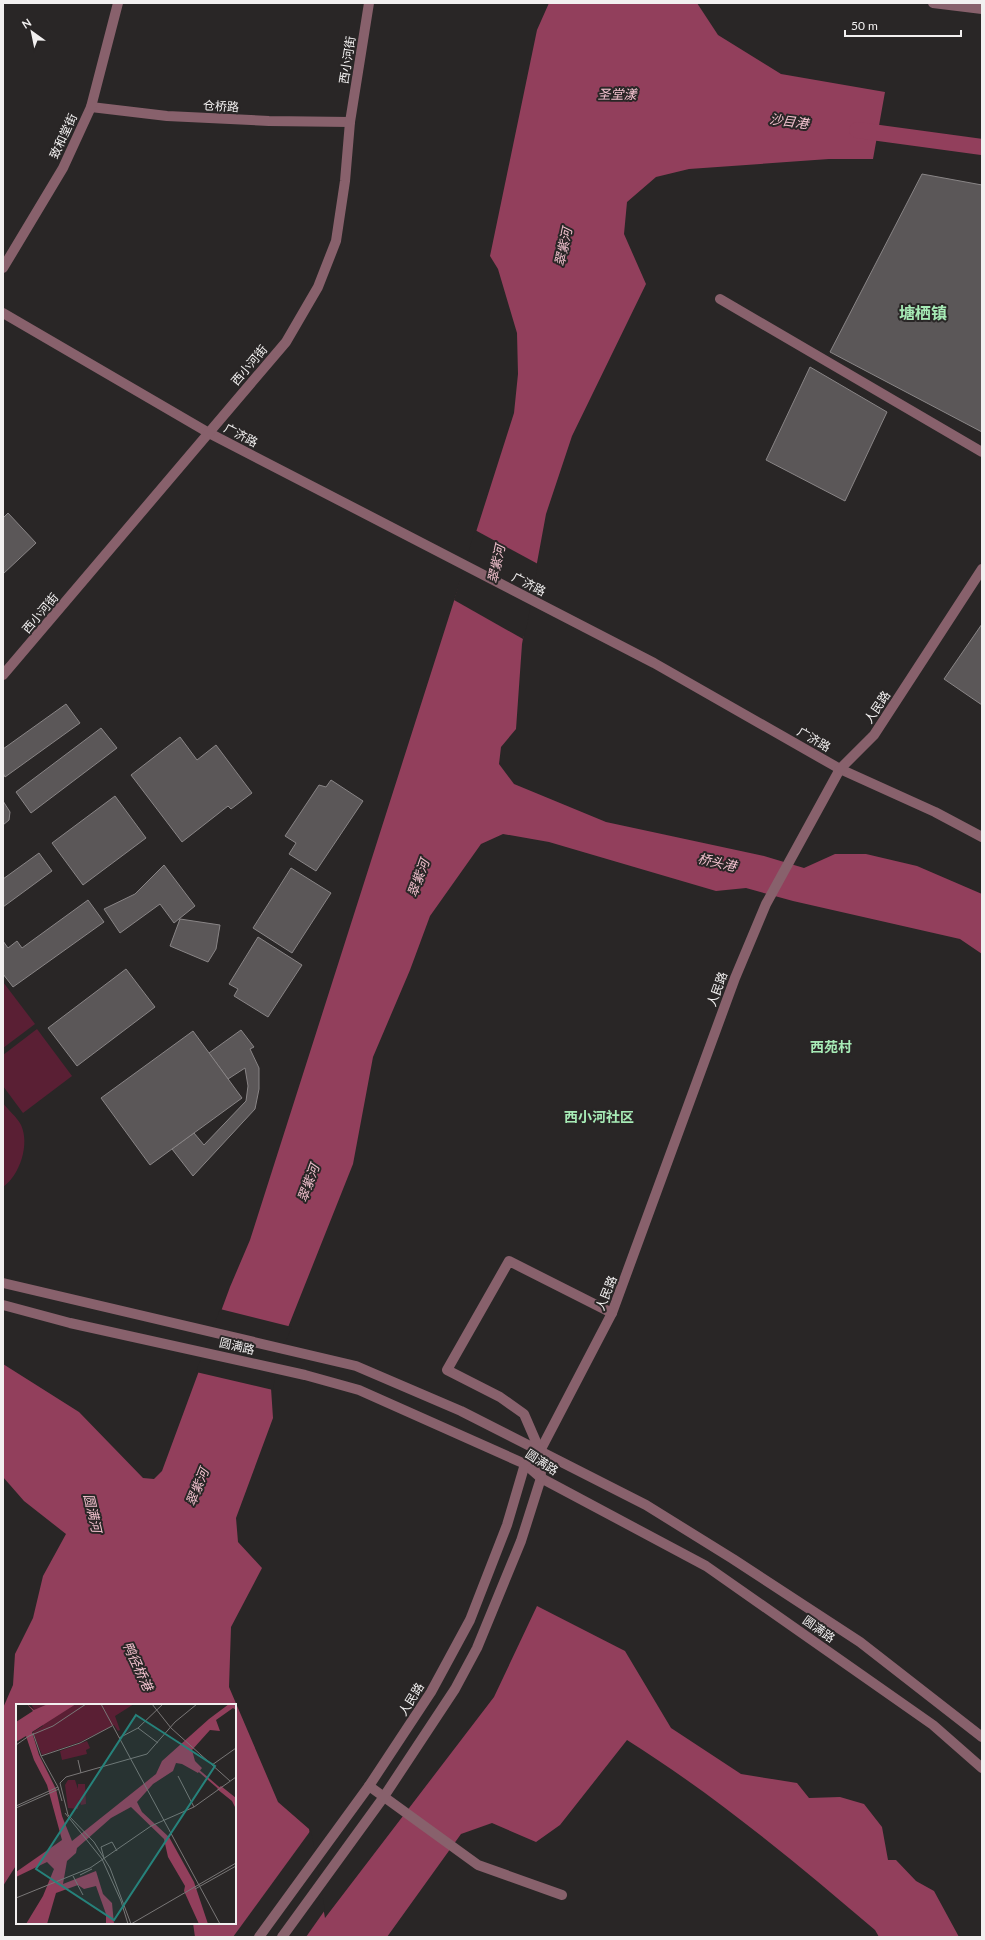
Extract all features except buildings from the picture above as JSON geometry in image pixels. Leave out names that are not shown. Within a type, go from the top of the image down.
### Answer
[{"type":"street","name":"致和堂街","points":[[3,268],[63,168],[91,107],[118,3]]},
{"type":"street","name":"西小河街","points":[[3,675],[286,342],[318,287],[336,241],[345,181],[350,122],[369,3]]},
{"type":"street","points":[[933,3],[952,4],[982,9]]},
{"type":"street","name":"仓桥路","points":[[91,107],[167,116],[269,121],[350,122]]},
{"type":"street","points":[[720,299],[982,452]]},
{"type":"street","name":"广济路","points":[[3,313],[209,433],[654,663],[840,769],[935,812],[982,837]]},
{"type":"street","name":"人民路","points":[[259,1937],[324,1850],[369,1786],[431,1692],[470,1620],[507,1525],[525,1464],[540,1451],[612,1313],[735,978],[766,904],[840,769],[874,735],[982,569]]},
{"type":"street","points":[[540,1451],[524,1414],[500,1398],[447,1370],[509,1261],[612,1313]]},
{"type":"street","name":"圆满路","points":[[3,1283],[356,1366],[461,1411],[646,1505],[733,1559],[860,1642],[982,1738]]},
{"type":"street","name":"圆满路","points":[[3,1305],[70,1323],[305,1375],[358,1390],[525,1464],[541,1478],[706,1566],[933,1725],[982,1768]]},
{"type":"street","name":"人民路","points":[[282,1937],[383,1798],[456,1689],[477,1648],[521,1541],[541,1478],[540,1451]]},
{"type":"street","points":[[369,1786],[383,1798],[478,1865],[562,1895]]},
{"type":"shaded area","points":[[3,982],[35,1024],[3,1048]]},
{"type":"shaded area","points":[[37,1029],[72,1076],[23,1113],[3,1086],[3,1055]]},
{"type":"shaded area","points":[[3,1103],[21,1125],[24,1133],[24,1150],[19,1167],[9,1182],[3,1187]]},
{"type":"water","points":[[549,3],[697,3],[718,35],[781,74],[885,92],[873,159],[829,159],[689,169],[656,177],[627,202],[624,234],[646,284],[572,436],[546,514],[522,644],[516,729],[501,747],[499,764],[514,784],[606,822],[764,856],[804,868],[835,854],[866,854],[917,866],[982,894],[982,954],[960,939],[793,901],[746,888],[716,891],[549,842],[503,834],[481,844],[430,916],[410,970],[373,1057],[353,1164],[275,1360],[271,1388],[273,1418],[236,1518],[238,1542],[262,1568],[231,1627],[229,1687],[278,1802],[309,1829],[325,1918],[494,1697],[537,1606],[625,1651],[671,1728],[741,1774],[797,1783],[809,1798],[840,1797],[864,1804],[882,1827],[888,1860],[896,1860],[916,1881],[934,1891],[959,1937],[879,1937],[875,1930],[754,1830],[660,1761],[627,1740],[560,1825],[536,1842],[492,1823],[461,1834],[387,1937],[195,1937],[193,1924],[236,1924],[236,1704],[16,1704],[16,1866],[3,1886],[3,1708],[13,1685],[15,1654],[33,1618],[43,1576],[66,1534],[24,1501],[3,1477],[3,1364],[79,1412],[143,1478],[154,1479],[162,1471],[230,1287],[250,1240],[514,413],[518,374],[517,333],[498,269],[490,256],[537,30]]},
{"type":"pier","points":[[475,530],[538,564],[523,639],[454,600]]},
{"type":"pier","points":[[220,1309],[292,1327],[277,1361],[273,1390],[196,1372]]},
{"type":"pier","points":[[311,1830],[325,1910],[306,1937],[233,1937]]},
{"type":"waterway","name":"沙目港","points":[[857,130],[982,147]]},
{"type":"district","name":"塘栖镇","points":[[923,312]]},
{"type":"district","name":"西苑村","points":[[831,1046]]},
{"type":"district","name":"西小河社区","points":[[599,1116]]},
{"type":"water label","name":"圣堂漾","points":[[617,94]]},
{"type":"water label","name":"翠紫河","points":[[563,247]]},
{"type":"water label","name":"翠紫河","points":[[496,564]]},
{"type":"water label","name":"桥头港","points":[[717,862]]},
{"type":"water label","name":"翠紫河","points":[[418,878]]},
{"type":"water label","name":"翠紫河","points":[[308,1183]]},
{"type":"water label","name":"翠紫河","points":[[197,1487]]},
{"type":"water label","name":"圆满河","points":[[93,1513]]},
{"type":"water label","name":"鸭径桥港","points":[[138,1666]]}]
